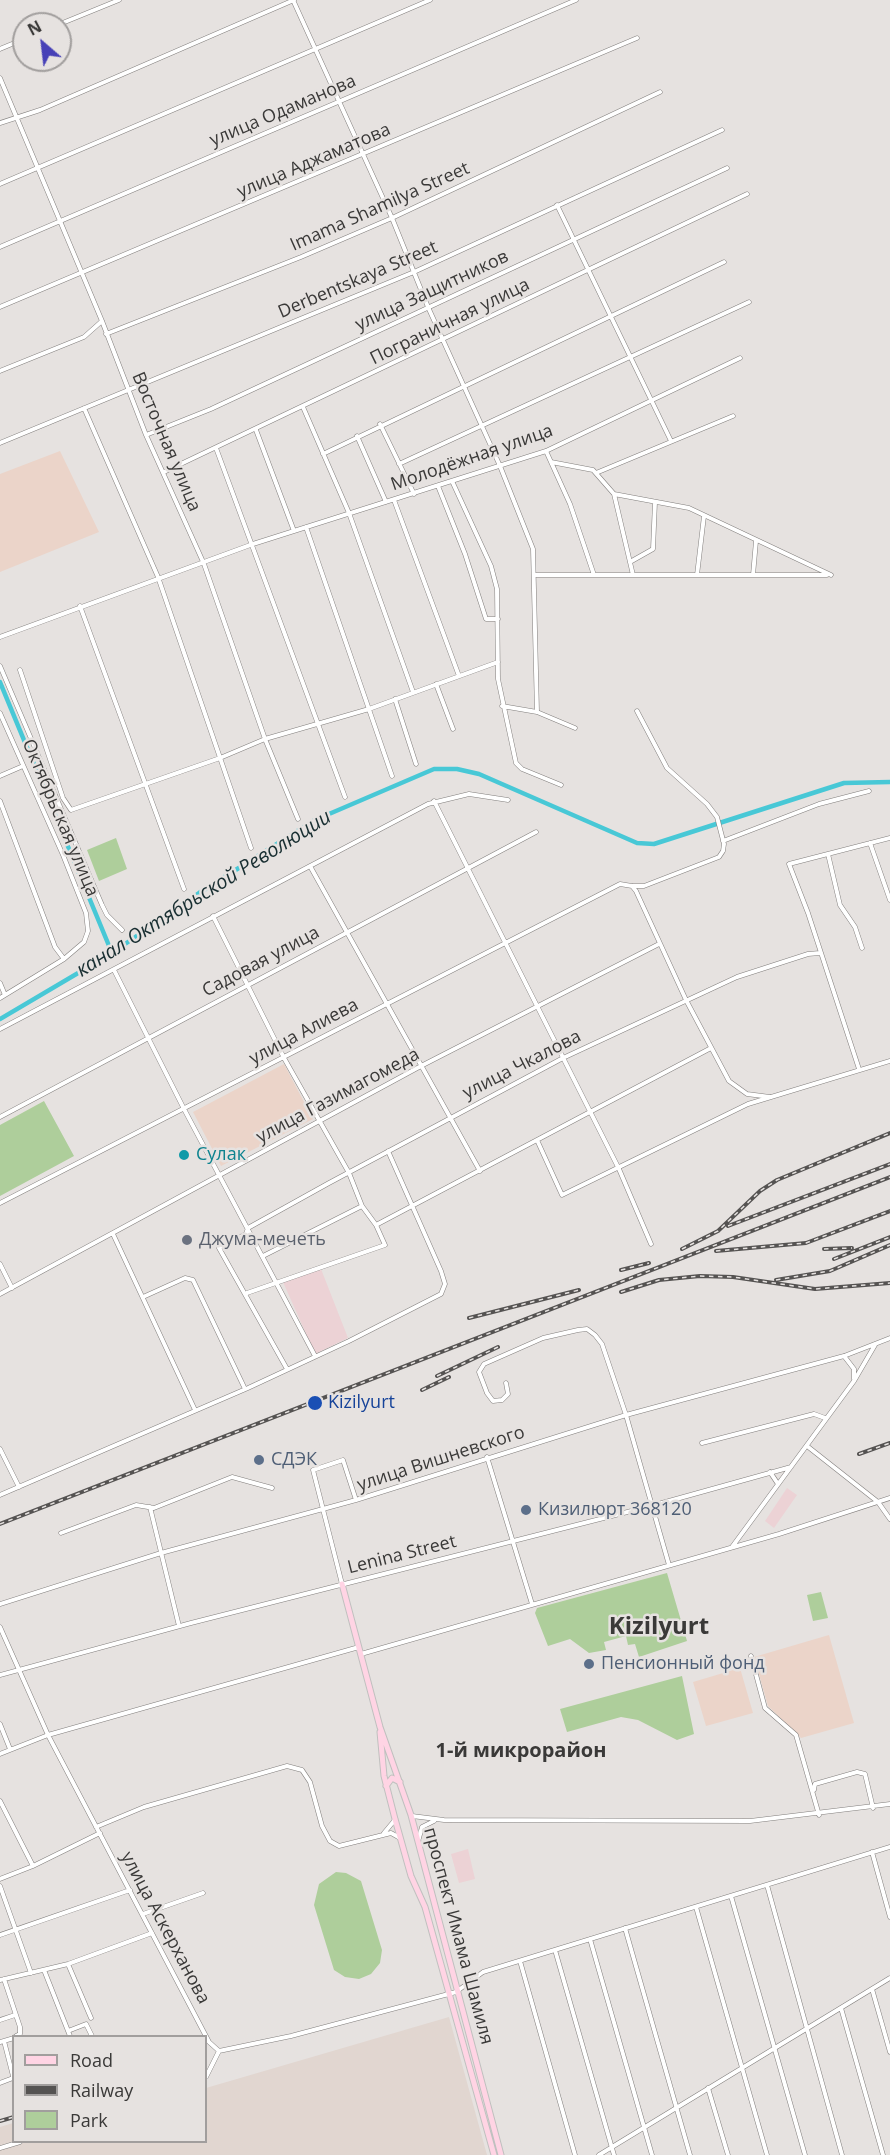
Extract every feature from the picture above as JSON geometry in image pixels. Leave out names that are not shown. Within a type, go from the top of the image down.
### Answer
[{"type":"main road","name":"проспект Имама Шамиля","points":[[342,1584],[380,1727],[411,1815],[494,2155]]},
{"type":"main road","name":"проспект Имама Шамиля","points":[[380,1727],[386,1786],[400,1838],[411,1876],[425,1907],[453,1993],[501,2155]]},
{"type":"main road","points":[[386,1786],[392,1778],[401,1784]]},
{"type":"main road","points":[[411,1876],[418,1880],[426,1872]]},
{"type":"street","points":[[72,19],[119,0]]},
{"type":"street","points":[[0,123],[40,110],[293,0],[393,218],[428,307],[500,466],[533,549],[537,712]]},
{"type":"street","points":[[0,184],[430,0]]},
{"type":"street","name":"улица Одаманова","points":[[0,247],[576,0]]},
{"type":"street","name":"улица Аджаматова","points":[[0,307],[637,38]]},
{"type":"street","name":"Восточная улица","points":[[0,78],[102,321],[146,435],[204,563],[265,739],[298,819]]},
{"type":"street","name":"Imama Shamilya Street","points":[[106,334],[393,218],[660,92]]},
{"type":"street","name":"Derbentskaya Street","points":[[0,443],[414,272],[722,130]]},
{"type":"street","name":"улица Защитников","points":[[146,435],[211,409],[727,168]]},
{"type":"street","name":"Пограничная улица","points":[[164,472],[444,341],[747,194]]},
{"type":"street","points":[[557,205],[671,441]]},
{"type":"street","points":[[323,454],[380,424],[724,262]]},
{"type":"street","points":[[399,464],[748,302]]},
{"type":"street","points":[[0,371],[84,337],[102,321]]},
{"type":"street","name":"Молодёжная улица","points":[[0,637],[158,577],[204,563],[253,544],[546,451],[650,398],[740,358]]},
{"type":"street","points":[[303,407],[350,513],[413,692]]},
{"type":"street","points":[[84,408],[158,577],[251,848]]},
{"type":"street","points":[[596,473],[733,416]]},
{"type":"street","points":[[380,424],[414,494]]},
{"type":"street","points":[[256,430],[294,531]]},
{"type":"street","points":[[357,436],[386,502]]},
{"type":"street","points":[[216,448],[345,797]]},
{"type":"street","points":[[546,451],[570,504],[594,575]]},
{"type":"street","points":[[551,462],[593,470],[614,494],[633,575]]},
{"type":"street","points":[[452,481],[491,566],[497,589],[498,662],[502,706],[516,763],[522,769],[561,786]]},
{"type":"street","points":[[438,486],[486,619],[498,619]]},
{"type":"street","points":[[534,575],[831,575],[689,508],[614,494]]},
{"type":"street","points":[[394,500],[459,676]]},
{"type":"street","points":[[629,562],[653,549],[655,502]]},
{"type":"street","points":[[697,575],[704,516]]},
{"type":"street","points":[[306,528],[392,776]]},
{"type":"street","points":[[753,575],[756,541]]},
{"type":"street","points":[[80,606],[184,889]]},
{"type":"street","points":[[20,670],[63,798],[71,810],[220,758],[265,739],[369,708],[498,662]]},
{"type":"street","points":[[0,666],[102,905],[107,915],[122,930]]},
{"type":"street","points":[[436,684],[453,729]]},
{"type":"street","points":[[395,699],[416,764]]},
{"type":"street","points":[[502,706],[537,712],[575,728]]},
{"type":"street","points":[[637,711],[667,768],[707,804],[717,817],[722,831],[723,851],[719,857],[644,886],[632,886],[722,1071],[736,1089],[747,1094],[771,1097]]},
{"type":"street","name":"Октябрьская улица","points":[[0,713],[86,913],[88,931],[84,942],[64,959],[2,996]]},
{"type":"street","points":[[0,776],[23,766]]},
{"type":"street","points":[[723,841],[819,804],[869,791]]},
{"type":"street","points":[[0,1029],[434,801],[469,794],[508,800]]},
{"type":"street","points":[[0,801],[55,947],[64,959]]},
{"type":"street","points":[[434,801],[619,1169],[651,1244]]},
{"type":"street","name":"Садовая улица","points":[[0,1117],[536,832]]},
{"type":"street","points":[[859,1069],[789,864],[890,838]]},
{"type":"street","points":[[870,843],[890,900]]},
{"type":"street","points":[[828,854],[840,905],[855,927],[862,948]]},
{"type":"street","points":[[310,866],[480,1171]]},
{"type":"street","name":"улица Алиева","points":[[0,1203],[620,884],[632,886]]},
{"type":"street","points":[[213,916],[284,1058],[349,1173],[362,1206],[376,1225],[385,1245],[247,1293],[287,1369]]},
{"type":"street","name":"улица Газимагомеда","points":[[0,1294],[421,1066],[659,944]]},
{"type":"street","name":"улица Чкалова","points":[[247,1293],[219,1248],[246,1234],[248,1228],[563,1058],[737,977],[820,952]]},
{"type":"street","points":[[114,970],[184,1109],[315,1356]]},
{"type":"street","points":[[0,983],[2,996]]},
{"type":"street","points":[[376,1225],[711,1048]]},
{"type":"street","points":[[537,1140],[562,1195],[748,1104],[890,1060]]},
{"type":"street","points":[[0,1495],[245,1389],[441,1294],[445,1284],[441,1271],[388,1151]]},
{"type":"street","points":[[263,1256],[362,1206]]},
{"type":"street","points":[[113,1234],[195,1410]]},
{"type":"street","points":[[0,1264],[12,1288]]},
{"type":"street","points":[[143,1297],[189,1278],[193,1280],[245,1389]]},
{"type":"street","points":[[506,1383],[508,1394],[502,1400],[493,1401],[487,1393],[479,1372],[484,1364],[543,1338],[587,1329],[602,1344],[626,1415],[669,1565]]},
{"type":"street","name":"улица Вишневского","points":[[0,1604],[161,1553],[324,1510],[626,1415],[844,1356],[890,1338]]},
{"type":"street","points":[[731,1547],[854,1381],[876,1344]]},
{"type":"street","points":[[844,1356],[854,1369],[854,1381]]},
{"type":"street","points":[[702,1443],[814,1414],[825,1418]]},
{"type":"street","points":[[807,1446],[878,1502],[890,1519]]},
{"type":"street","points":[[0,1449],[19,1486]]},
{"type":"street","points":[[487,1457],[532,1604]]},
{"type":"street","points":[[342,1584],[313,1470],[343,1460],[356,1500]]},
{"type":"street","name":"Lenina Street","points":[[0,1675],[179,1626],[651,1506],[791,1467]]},
{"type":"street","points":[[770,1472],[778,1485]]},
{"type":"street","points":[[61,1533],[136,1505],[154,1508],[232,1477],[272,1488]]},
{"type":"street","points":[[0,1754],[48,1735],[532,1604],[731,1547],[890,1498]]},
{"type":"street","points":[[150,1507],[179,1626]]},
{"type":"street","name":"улица Аскерханова","points":[[0,1627],[48,1735],[205,2035]]},
{"type":"street","points":[[751,1656],[765,1708],[796,1735],[819,1815]]},
{"type":"street","points":[[0,1724],[10,1749]]},
{"type":"street","points":[[96,1827],[144,1807],[287,1766],[302,1770],[309,1782],[322,1826],[330,1841],[339,1846],[384,1833],[391,1833],[400,1838]]},
{"type":"street","points":[[814,1794],[815,1784],[857,1772],[865,1774],[873,1808]]},
{"type":"street","points":[[0,1801],[33,1866]]},
{"type":"street","points":[[411,1815],[418,1818],[444,1820],[750,1821],[819,1815],[890,1804]]},
{"type":"street","points":[[384,1833],[390,1829],[395,1819]]},
{"type":"street","points":[[418,1842],[420,1831],[426,1824],[444,1820]]},
{"type":"street","points":[[0,1879],[33,1866],[100,1833]]},
{"type":"street","points":[[207,2075],[219,2051],[291,2036],[453,1993],[477,1974],[890,1847]]},
{"type":"street","points":[[872,1852],[890,1917]]},
{"type":"street","points":[[767,1885],[842,2155]]},
{"type":"street","points":[[0,1886],[31,1973]]},
{"type":"street","points":[[0,1935],[130,1890]]},
{"type":"street","points":[[142,1914],[203,1893]]},
{"type":"street","points":[[731,1896],[805,2155]]},
{"type":"street","points":[[696,1906],[767,2155]]},
{"type":"street","points":[[625,1928],[690,2155]]},
{"type":"street","points":[[17,2035],[20,2031],[2,1979],[68,1964],[152,1933]]},
{"type":"street","points":[[590,1939],[652,2155]]},
{"type":"street","points":[[555,1950],[614,2155]]},
{"type":"street","points":[[520,1961],[575,2155]]},
{"type":"street","points":[[68,1964],[90,2018]]},
{"type":"street","points":[[44,1970],[69,2035]]},
{"type":"street","points":[[599,2155],[890,1978]]},
{"type":"street","points":[[872,1989],[890,2052]]},
{"type":"street","points":[[841,2008],[883,2155]]},
{"type":"street","points":[[0,2020],[15,2015]]},
{"type":"street","points":[[68,2031],[86,2024],[91,2035]]},
{"type":"street","name":"улица Аскерханова","points":[[207,2038],[219,2051]]},
{"type":"street","points":[[2,2042],[12,2076]]},
{"type":"street","points":[[708,2088],[728,2155]]},
{"type":"street","points":[[0,2148],[17,2143]]},
{"type":"shaded area","points":[[60,451],[99,532],[0,572],[0,474]]},
{"type":"shaded area","points":[[284,1064],[313,1119],[221,1166],[193,1112]]},
{"type":"shaded area","points":[[321,1269],[348,1338],[315,1354],[283,1282]]},
{"type":"shaded area","points":[[787,1488],[797,1495],[774,1528],[765,1521]]},
{"type":"shaded area","points":[[829,1635],[854,1723],[801,1738],[768,1706],[754,1657]]},
{"type":"shaded area","points":[[740,1668],[753,1713],[706,1726],[693,1682]]},
{"type":"shaded area","points":[[468,1849],[475,1879],[459,1883],[451,1854]]},
{"type":"shaded area","points":[[449,2017],[487,2155],[0,2155],[0,2127],[12,2123],[12,2143],[207,2143],[207,2088]]},
{"type":"green space","points":[[116,838],[127,869],[99,881],[87,850]]},
{"type":"green space","points":[[44,1101],[74,1156],[0,1196],[0,1125]]},
{"type":"green space","points":[[667,1573],[687,1641],[639,1657],[635,1644],[628,1645],[626,1636],[604,1642],[606,1650],[589,1653],[570,1639],[548,1646],[535,1613],[537,1608]]},
{"type":"green space","points":[[821,1592],[828,1618],[813,1621],[807,1595]]},
{"type":"green space","points":[[682,1676],[694,1734],[677,1740],[638,1720],[621,1717],[567,1732],[560,1709]]},
{"type":"green space","points":[[336,1872],[346,1873],[361,1881],[382,1950],[380,1963],[371,1974],[359,1979],[345,1977],[334,1970],[314,1905],[319,1884]]},
{"type":"waterway","points":[[0,682],[112,953]]},
{"type":"waterway","name":"канал Октябрьской Революции","points":[[0,1019],[112,953],[199,893],[315,820],[434,769],[457,769],[479,774],[637,843],[654,844],[844,783],[890,782]]},
{"type":"railway","points":[[682,1249],[718,1231],[760,1191],[777,1180],[890,1133]]},
{"type":"railway","points":[[728,1226],[890,1164]]},
{"type":"railway","points":[[0,1524],[890,1177]]},
{"type":"railway","points":[[716,1251],[806,1243],[890,1211]]},
{"type":"railway","points":[[834,1259],[890,1237]]},
{"type":"railway","points":[[776,1280],[830,1271],[890,1245]]},
{"type":"railway","points":[[824,1249],[852,1248]]},
{"type":"railway","points":[[621,1270],[649,1263]]},
{"type":"railway","points":[[621,1292],[659,1280],[700,1276],[733,1277],[815,1289],[890,1283]]},
{"type":"railway","points":[[469,1318],[579,1290]]},
{"type":"railway","points":[[437,1376],[498,1347]]},
{"type":"railway","points":[[422,1390],[449,1377]]},
{"type":"railway","points":[[859,1454],[890,1443]]},
{"type":"railway","points":[[0,2121],[12,2118]]},
{"type":"place","name":"Сулак","points":[[184,1155]]},
{"type":"place","name":"Джума-мечеть","points":[[187,1240]]},
{"type":"place","name":"Kizilyurt","points":[[315,1403]]},
{"type":"place","name":"СДЭК","points":[[259,1460]]},
{"type":"place","name":"Кизилюрт 368120","points":[[526,1510]]},
{"type":"place","name":"Пенсионный фонд","points":[[589,1664]]},
{"type":"district","name":"Kizilyurt","points":[[659,1627]]},
{"type":"district","name":"1-й микрорайон","points":[[521,1751]]}]
